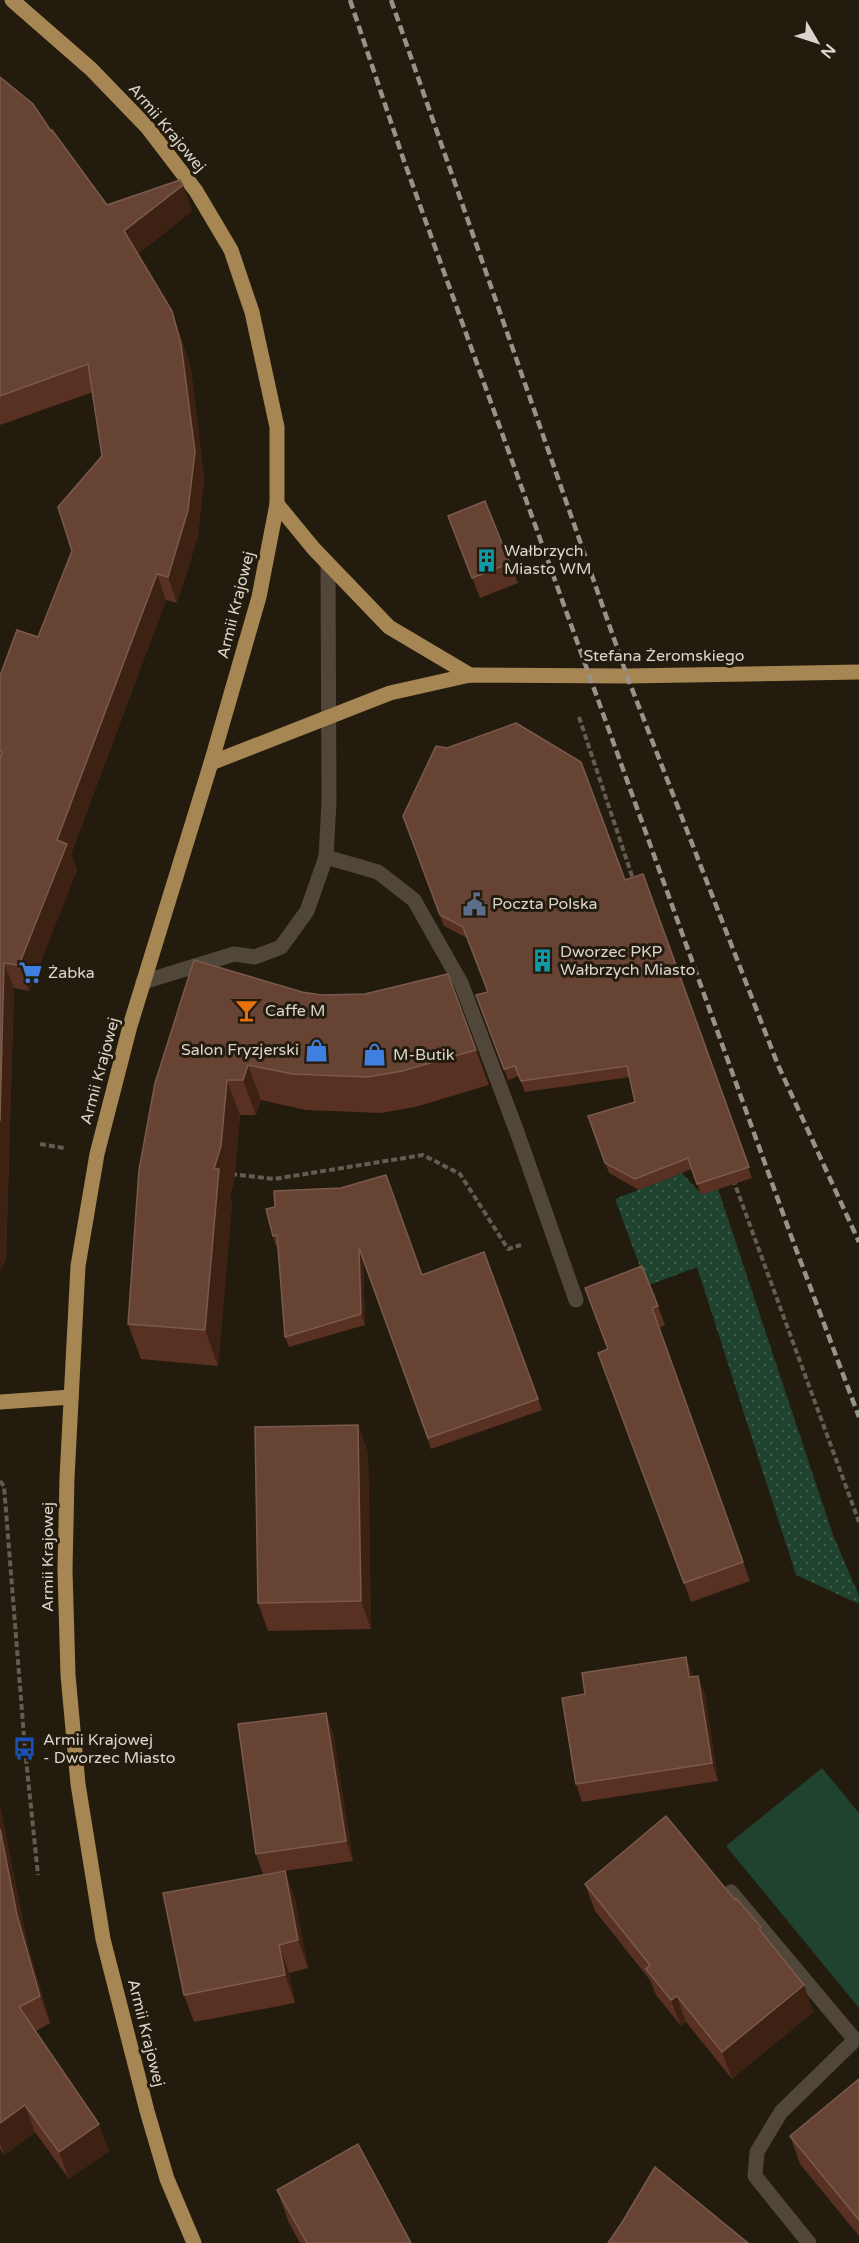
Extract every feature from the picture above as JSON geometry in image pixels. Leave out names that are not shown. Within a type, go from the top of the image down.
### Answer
[{"type":"main road","name":"Armii Krajowej","points":[[12,0],[91,69],[147,127],[196,191],[231,249],[252,312],[277,427],[277,504],[260,597],[143,982],[97,1154],[78,1266],[71,1397],[65,1570],[68,1675],[78,1784],[103,1940],[167,2179],[194,2243]]},
{"type":"main road","name":"Stefana Żeromskiego","points":[[277,504],[328,565],[388,627],[470,675]]},
{"type":"main road","name":"Stefana Żeromskiego","points":[[211,763],[390,693],[470,675],[627,676],[859,672]]},
{"type":"main road","points":[[0,1402],[71,1397]]},
{"type":"street","points":[[143,982],[234,954],[255,957],[281,947],[307,912],[326,857],[329,802],[328,565]]},
{"type":"street","points":[[326,857],[378,872],[414,900],[461,983],[576,1300]]},
{"type":"street","points":[[731,1892],[855,2040],[781,2112],[757,2152],[755,2176],[809,2243]]},
{"type":"path","points":[[579,717],[636,888]]},
{"type":"path","points":[[40,1144],[97,1154]]},
{"type":"path","points":[[222,1173],[274,1179],[423,1155],[460,1174],[508,1249],[553,1235]]},
{"type":"path","points":[[731,1172],[859,1522]]},
{"type":"path","points":[[0,1480],[4,1486],[25,1749],[38,1875]]},
{"type":"green space","points":[[682,1173],[701,1194],[718,1189],[833,1535],[859,1596],[859,1604],[796,1575],[697,1267],[649,1285],[646,1283],[615,1199]]},
{"type":"green space","points":[[822,1768],[859,1813],[859,2008],[726,1846]]},
{"type":"building","points":[[0,77],[33,104],[107,205],[180,180],[183,185],[124,231],[172,311],[181,344],[195,452],[188,510],[168,577],[157,574],[57,840],[67,844],[19,965],[4,963],[0,1121],[0,759],[2,752],[0,751],[0,676],[17,630],[38,637],[72,551],[58,507],[102,456],[88,364],[0,396]]},
{"type":"building","name":"Wałbrzych Miasto WM","points":[[485,501],[510,563],[472,578],[448,516]]},
{"type":"building","name":"Dworzec PKP Wałbrzych Miasto","points":[[516,723],[581,762],[625,880],[643,874],[749,1167],[697,1184],[688,1158],[635,1179],[605,1163],[588,1116],[635,1102],[627,1066],[521,1081],[515,1066],[504,1069],[476,995],[488,992],[463,927],[440,915],[403,816],[436,746],[447,748]]},
{"type":"building","points":[[194,960],[302,992],[321,995],[365,994],[448,974],[476,1050],[402,1071],[368,1077],[293,1074],[248,1065],[243,1080],[227,1080],[221,1146],[214,1169],[219,1169],[205,1330],[128,1324],[139,1170],[155,1083]]},
{"type":"building","points":[[386,1175],[422,1275],[484,1252],[538,1399],[428,1438],[359,1248],[361,1314],[285,1337],[277,1235],[273,1236],[266,1209],[275,1207],[274,1191],[341,1188]]},
{"type":"building","points":[[642,1266],[658,1306],[652,1308],[743,1562],[684,1583],[598,1353],[608,1349],[585,1288]]},
{"type":"building","points":[[358,1425],[361,1601],[258,1603],[255,1427]]},
{"type":"building","points":[[686,1657],[689,1677],[698,1676],[712,1763],[576,1784],[562,1698],[585,1694],[582,1673]]},
{"type":"building","points":[[326,1713],[346,1841],[256,1854],[238,1724]]},
{"type":"building","points":[[666,1816],[735,1900],[736,1898],[761,1927],[759,1929],[804,1985],[722,2052],[677,1996],[671,2000],[646,1969],[650,1965],[585,1884]]},
{"type":"building","points":[[0,1829],[17,1915],[40,1996],[19,2007],[99,2124],[59,2152],[25,2105],[0,2123]]},
{"type":"building","points":[[285,1871],[298,1940],[279,1945],[285,1975],[184,1995],[163,1893]]},
{"type":"building","points":[[859,2079],[859,2220],[790,2136]]},
{"type":"building","points":[[358,2144],[411,2243],[307,2243],[277,2190]]},
{"type":"building","points":[[655,2167],[748,2243],[608,2243]]},
{"type":"railway","points":[[350,0],[404,161],[790,1233],[859,1417]]},
{"type":"railway","points":[[391,0],[627,676],[778,1065],[859,1242]]},
{"type":"place","name":"Wałbrzych Miasto WM","points":[[486,560]]},
{"type":"place","name":"Poczta Polska","points":[[474,904]]},
{"type":"place","name":"Dworzec PKP Wałbrzych Miasto","points":[[542,961]]},
{"type":"place","name":"Żabka","points":[[30,973]]},
{"type":"place","name":"Caffe M","points":[[247,1011]]},
{"type":"place","name":"Salon Fryzjerski","points":[[317,1050]]},
{"type":"place","name":"M-Butik","points":[[375,1055]]},
{"type":"place","name":"Armii Krajowej - Dworzec Miasto","points":[[25,1749]]}]
